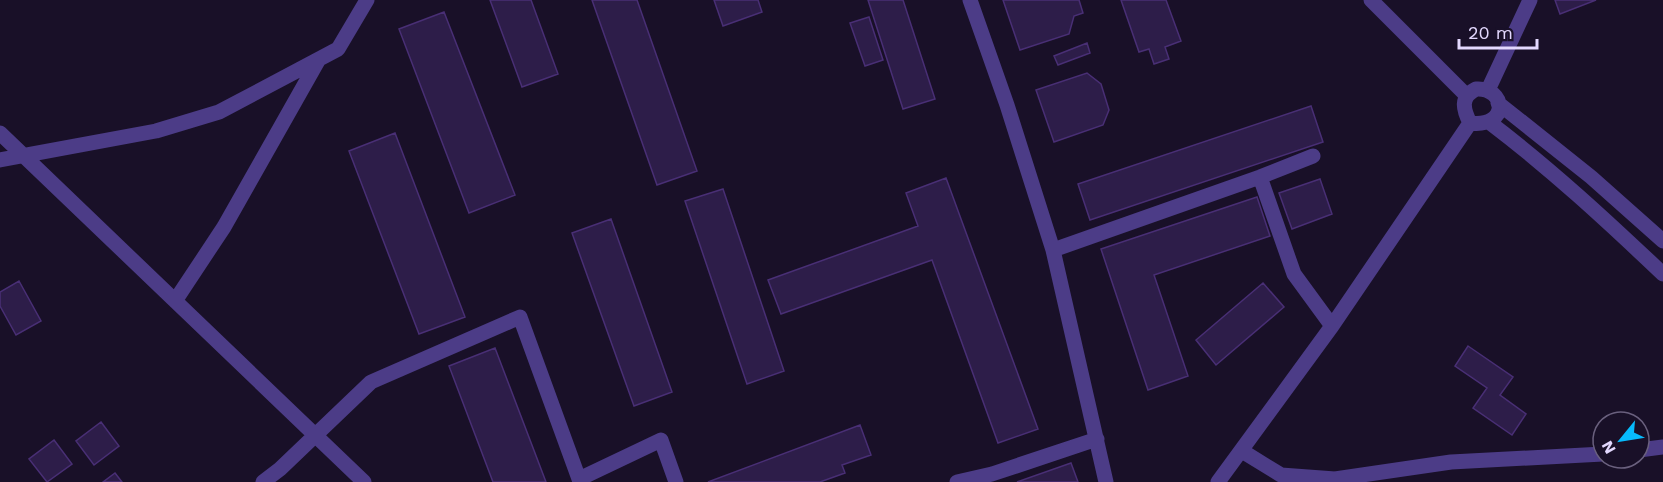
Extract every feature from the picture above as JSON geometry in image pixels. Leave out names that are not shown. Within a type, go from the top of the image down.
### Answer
[{"type":"street","points":[[0,160],[156,131],[219,112],[338,49],[367,0]]},
{"type":"street","points":[[970,0],[1007,105],[1053,250],[1106,482]]},
{"type":"street","points":[[1371,0],[1467,96]]},
{"type":"street","points":[[1488,90],[1530,0]]},
{"type":"street","points":[[174,301],[224,227],[319,59]]},
{"type":"street","points":[[1476,89],[1488,90],[1496,97],[1497,114],[1489,122],[1470,123],[1463,107],[1467,96],[1476,89]]},
{"type":"street","points":[[1498,103],[1591,177],[1663,241]]},
{"type":"street","points":[[1489,122],[1606,219],[1663,274]]},
{"type":"street","points":[[1218,482],[1332,326],[1470,123]]},
{"type":"street","points":[[0,133],[364,482]]},
{"type":"street","points":[[1053,250],[1313,156]]},
{"type":"street","points":[[1260,177],[1294,274],[1332,326]]},
{"type":"street","points":[[263,482],[371,382],[520,317],[579,479],[661,440],[676,482]]},
{"type":"street","points":[[957,482],[993,474],[1097,439]]},
{"type":"street","points":[[1242,451],[1281,475],[1335,478],[1451,462],[1591,455]]},
{"type":"building","points":[[490,0],[531,0],[558,74],[522,87]]},
{"type":"building","points":[[592,0],[637,0],[697,171],[657,185]]},
{"type":"building","points":[[714,0],[758,0],[762,12],[723,26]]},
{"type":"building","points":[[868,0],[903,0],[935,99],[903,109]]},
{"type":"building","points":[[1003,0],[1079,0],[1083,13],[1074,16],[1069,34],[1020,50]]},
{"type":"building","points":[[1121,0],[1166,0],[1181,41],[1165,47],[1169,59],[1154,64],[1149,49],[1139,52]]},
{"type":"building","points":[[1555,0],[1596,0],[1560,14]]},
{"type":"building","points":[[444,12],[515,195],[469,213],[399,29]]},
{"type":"building","points":[[869,17],[883,60],[865,66],[850,23]]},
{"type":"building","points":[[1087,43],[1090,53],[1058,65],[1054,56]]},
{"type":"building","points":[[1087,73],[1101,84],[1109,110],[1103,125],[1054,142],[1036,90]]},
{"type":"building","points":[[1311,106],[1323,142],[1090,220],[1078,184]]},
{"type":"building","points":[[395,133],[465,317],[419,334],[349,151]]},
{"type":"building","points":[[946,178],[1038,429],[998,443],[932,260],[781,314],[768,280],[918,226],[906,193]]},
{"type":"building","points":[[1320,179],[1332,214],[1292,229],[1279,193]]},
{"type":"building","points":[[723,189],[784,371],[747,384],[685,201]]},
{"type":"building","points":[[1257,197],[1270,236],[1154,275],[1188,376],[1148,390],[1101,249]]},
{"type":"building","points":[[611,219],[672,392],[634,406],[572,233]]},
{"type":"building","points":[[19,281],[41,321],[16,335],[0,306],[0,292]]},
{"type":"building","points":[[1263,283],[1284,307],[1216,365],[1196,340]]},
{"type":"building","points":[[1468,346],[1513,377],[1500,395],[1526,414],[1512,435],[1473,408],[1487,388],[1455,366]]},
{"type":"building","points":[[495,348],[546,482],[493,482],[449,366]]},
{"type":"building","points":[[101,422],[119,446],[94,465],[76,441]]},
{"type":"building","points":[[860,425],[871,455],[842,465],[845,473],[820,482],[708,482]]},
{"type":"building","points":[[54,440],[72,464],[47,482],[29,459]]},
{"type":"building","points":[[1071,463],[1078,482],[1017,482]]},
{"type":"building","points":[[115,473],[122,482],[103,482]]}]
